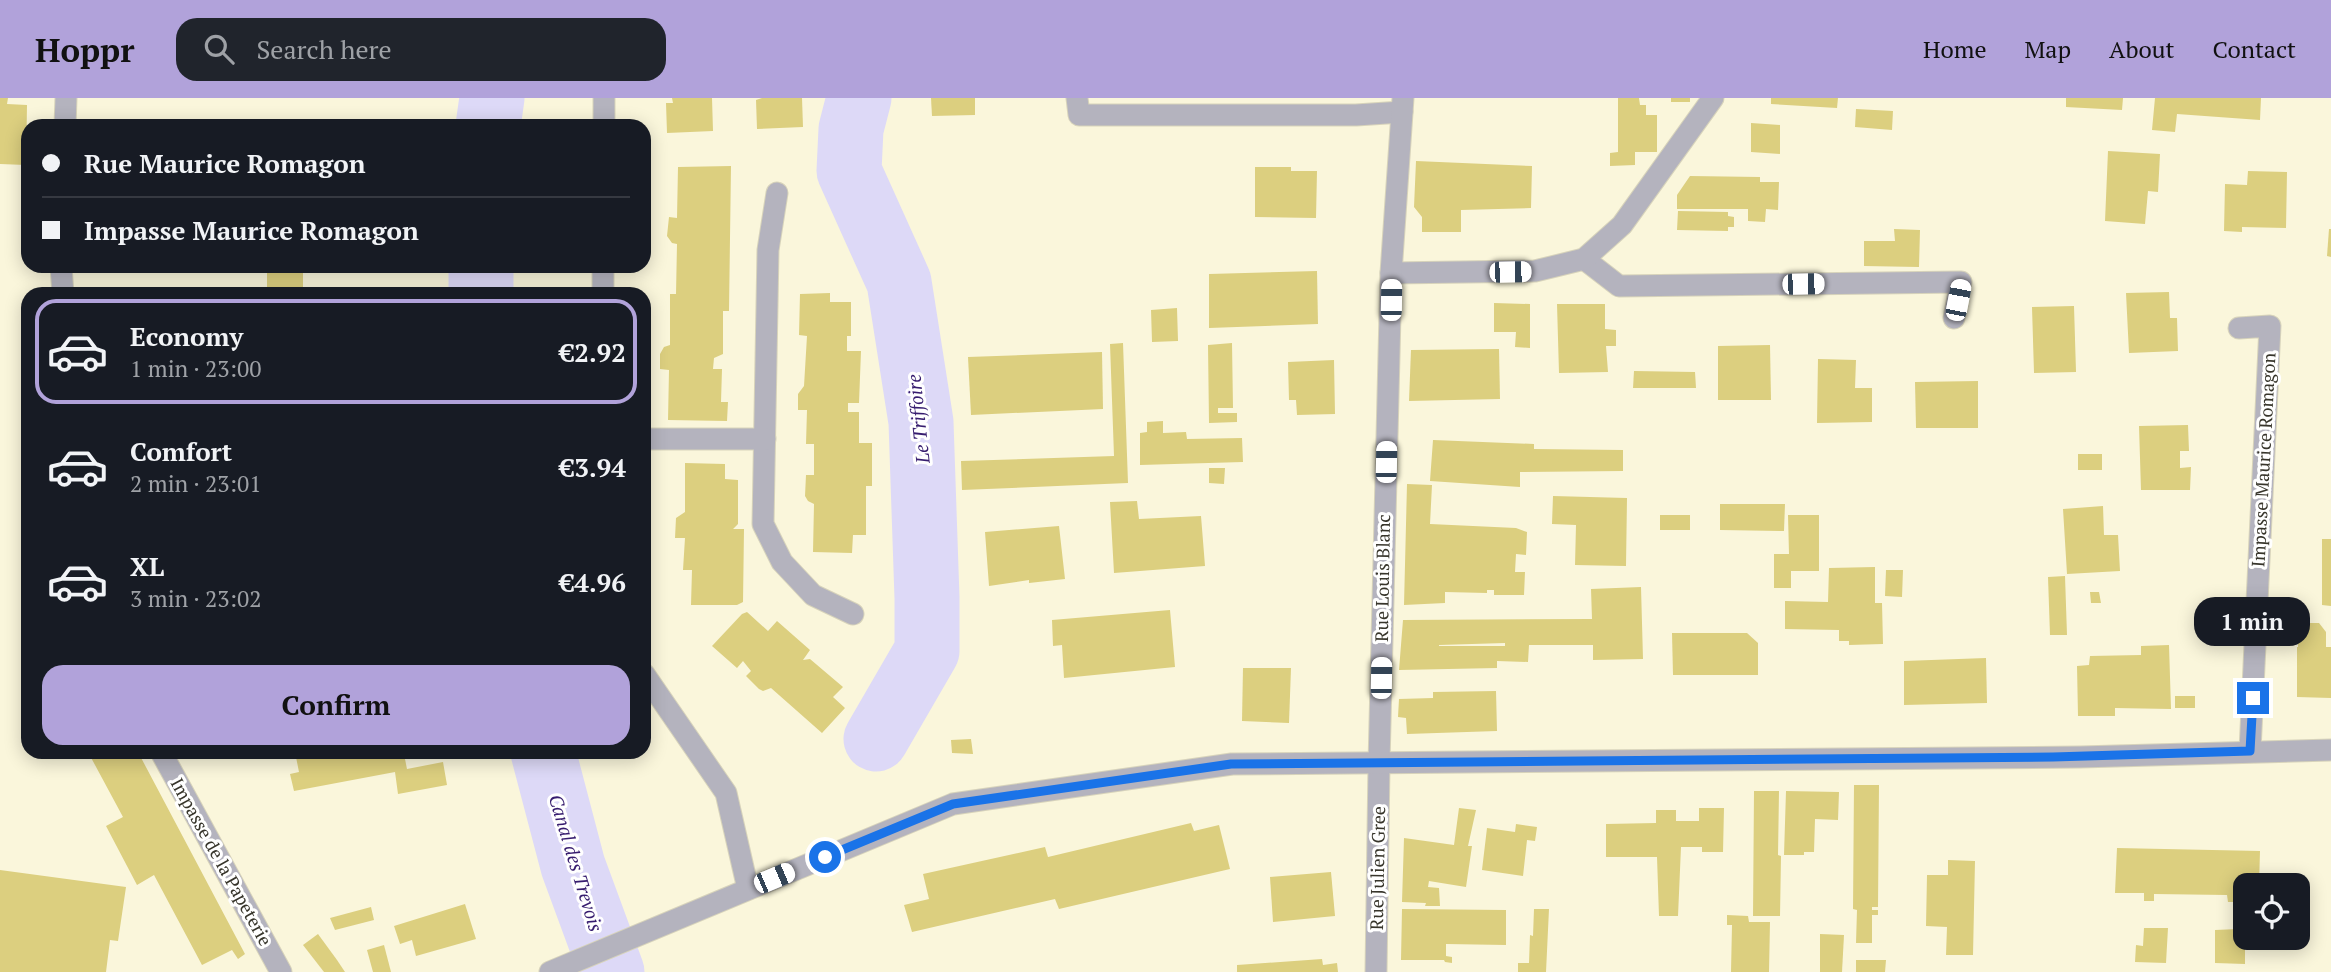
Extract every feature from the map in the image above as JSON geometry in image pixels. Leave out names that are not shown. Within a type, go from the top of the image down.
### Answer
[{"type":"street","points":[[65,119],[66,98]]},
{"type":"street","points":[[604,98],[604,119]]},
{"type":"street","points":[[1077,98],[1079,115],[1356,114],[1402,105]]},
{"type":"street","points":[[1391,273],[1535,271],[1584,259],[1622,225],[1713,98]]},
{"type":"street","name":"Rue Louis Blanc","points":[[1379,764],[1391,273],[1402,105]]},
{"type":"street","points":[[777,193],[768,250],[763,524],[782,562],[813,595],[853,614]]},
{"type":"street","points":[[1584,259],[1619,286],[1961,282],[1954,318]]},
{"type":"street","name":"Impasse Maurice Romagon","points":[[2239,328],[2270,326],[2250,751]]},
{"type":"street","points":[[651,439],[765,439]]},
{"type":"street","points":[[651,684],[726,793],[748,889]]},
{"type":"street","points":[[550,972],[953,804],[1231,764],[2080,757],[2331,750]]},
{"type":"street","name":"Impasse de la Papeterie","points":[[165,759],[281,972]]},
{"type":"street","name":"Rue Julien Gree","points":[[1376,972],[1379,764]]},
{"type":"building","points":[[0,98],[8,98],[7,104],[27,105],[27,119],[21,119],[21,165],[0,164]]},
{"type":"building","points":[[672,98],[712,98],[713,131],[667,133],[666,103],[673,103]]},
{"type":"building","points":[[802,98],[803,127],[757,129],[756,100]]},
{"type":"building","points":[[931,98],[975,98],[975,115],[932,116]]},
{"type":"building","points":[[1618,98],[1639,98],[1640,105],[1646,105],[1646,115],[1657,115],[1657,152],[1635,152],[1635,165],[1610,166],[1610,153],[1618,152]]},
{"type":"building","points":[[1671,98],[1690,98],[1690,102],[1671,102]]},
{"type":"building","points":[[1771,98],[1838,98],[1837,108],[1771,104]]},
{"type":"building","points":[[2066,98],[2123,98],[2122,110],[2066,107]]},
{"type":"building","points":[[2155,98],[2261,98],[2260,120],[2177,114],[2175,132],[2152,130]]},
{"type":"building","points":[[1856,109],[1893,111],[1892,130],[1855,127]]},
{"type":"building","points":[[1751,123],[1780,125],[1780,154],[1751,152]]},
{"type":"building","points":[[2108,151],[2160,154],[2158,192],[2148,191],[2145,224],[2105,221]]},
{"type":"building","points":[[1416,161],[1532,166],[1531,208],[1461,210],[1461,232],[1422,232],[1422,217],[1414,207]]},
{"type":"building","points":[[731,166],[729,311],[723,311],[723,354],[714,358],[713,369],[722,369],[721,402],[728,402],[727,421],[668,420],[669,370],[660,369],[660,354],[664,347],[670,345],[670,294],[676,294],[677,244],[672,243],[667,236],[669,217],[677,218],[678,167]]},
{"type":"building","points":[[1255,167],[1291,167],[1291,171],[1317,171],[1316,218],[1255,217]]},
{"type":"building","points":[[2248,171],[2287,172],[2286,228],[2242,227],[2242,232],[2224,231],[2225,184],[2247,185]]},
{"type":"building","points":[[1690,176],[1760,177],[1760,182],[1779,182],[1778,210],[1766,209],[1765,222],[1748,221],[1748,209],[1677,209],[1677,195]]},
{"type":"building","points":[[1678,211],[1728,212],[1728,216],[1734,217],[1734,227],[1728,227],[1728,231],[1677,230]]},
{"type":"building","points":[[1894,229],[1920,230],[1919,267],[1864,266],[1864,241],[1895,241]]},
{"type":"building","points":[[2331,229],[2331,257],[2327,256]]},
{"type":"building","points":[[1317,271],[1318,324],[1209,328],[1209,274]]},
{"type":"building","points":[[267,273],[303,273],[303,287],[267,287]]},
{"type":"building","points":[[2169,292],[2170,318],[2177,318],[2178,351],[2129,353],[2126,293]]},
{"type":"building","points":[[830,293],[830,302],[851,302],[851,336],[847,336],[847,351],[861,351],[859,403],[848,403],[848,412],[859,412],[859,443],[872,443],[872,486],[866,486],[866,535],[853,535],[852,553],[813,552],[814,504],[805,496],[806,475],[814,475],[814,444],[806,444],[807,410],[798,410],[798,394],[804,386],[807,336],[799,335],[800,294]]},
{"type":"building","points":[[1494,303],[1530,304],[1530,348],[1515,347],[1516,332],[1494,332]]},
{"type":"building","points":[[1557,304],[1605,304],[1605,329],[1616,330],[1616,346],[1606,346],[1608,372],[1559,373]]},
{"type":"building","points":[[2074,306],[2076,372],[2034,373],[2032,307]]},
{"type":"building","points":[[1177,308],[1178,341],[1152,342],[1151,310]]},
{"type":"building","points":[[1123,343],[1128,483],[962,490],[961,461],[1114,456],[1110,344]]},
{"type":"building","points":[[1232,343],[1233,408],[1218,408],[1218,413],[1237,413],[1237,422],[1209,423],[1208,345]]},
{"type":"building","points":[[1770,345],[1771,400],[1718,400],[1718,346]]},
{"type":"building","points":[[1499,349],[1500,399],[1409,401],[1411,350]]},
{"type":"building","points":[[1102,352],[1103,409],[971,415],[968,357]]},
{"type":"building","points":[[1818,359],[1856,360],[1855,388],[1872,388],[1872,422],[1817,423]]},
{"type":"building","points":[[1334,360],[1335,414],[1297,415],[1296,400],[1289,400],[1288,362]]},
{"type":"building","points":[[1634,371],[1695,372],[1696,388],[1633,388]]},
{"type":"building","points":[[1978,381],[1978,428],[1916,428],[1915,382]]},
{"type":"building","points":[[1163,421],[1163,433],[1186,432],[1187,439],[1242,438],[1243,462],[1140,465],[1140,433],[1147,432],[1147,422]]},
{"type":"building","points":[[2188,425],[2189,451],[2180,451],[2180,468],[2191,467],[2190,490],[2141,490],[2139,426]]},
{"type":"building","points":[[1433,440],[1534,444],[1534,449],[1623,450],[1623,471],[1520,472],[1520,487],[1430,481]]},
{"type":"building","points":[[2078,454],[2102,454],[2102,470],[2078,470]]},
{"type":"building","points":[[685,463],[725,464],[725,479],[738,480],[738,524],[733,529],[744,529],[743,602],[737,605],[691,605],[692,570],[683,570],[685,538],[675,538],[676,518],[685,512]]},
{"type":"building","points":[[1209,468],[1225,468],[1224,484],[1209,483]]},
{"type":"building","points":[[1407,484],[1432,485],[1430,524],[1516,528],[1527,532],[1526,555],[1516,554],[1515,572],[1525,572],[1524,595],[1494,595],[1494,590],[1487,590],[1487,593],[1445,592],[1445,603],[1404,605]]},
{"type":"building","points":[[1553,496],[1627,498],[1626,566],[1575,565],[1576,525],[1552,524]]},
{"type":"building","points":[[1137,501],[1139,519],[1201,516],[1205,566],[1114,573],[1110,502]]},
{"type":"building","points":[[1720,504],[1785,504],[1784,531],[1720,530]]},
{"type":"building","points":[[2103,506],[2104,535],[2118,535],[2120,571],[2067,574],[2063,509]]},
{"type":"building","points":[[1660,515],[1690,515],[1690,530],[1660,530]]},
{"type":"building","points":[[1788,515],[1819,515],[1819,571],[1791,571],[1791,588],[1774,588],[1774,554],[1789,554]]},
{"type":"building","points":[[1059,526],[1065,579],[1029,583],[1029,580],[989,586],[985,532]]},
{"type":"building","points":[[2322,539],[2331,539],[2331,606],[2322,605]]},
{"type":"building","points":[[1875,567],[1875,603],[1882,603],[1883,644],[1849,645],[1849,641],[1839,641],[1839,630],[1785,629],[1785,601],[1828,602],[1829,568]]},
{"type":"building","points":[[1886,570],[1903,570],[1902,597],[1885,596]]},
{"type":"building","points":[[2065,576],[2067,635],[2050,635],[2048,577]]},
{"type":"building","points":[[1641,587],[1643,659],[1593,660],[1593,645],[1529,645],[1528,662],[1497,661],[1497,668],[1399,670],[1403,620],[1592,619],[1591,589]],"holes":[[[1505,643],[1505,646],[1439,646],[1439,645]]]},
{"type":"building","points":[[2090,592],[2099,592],[2101,603],[2091,603]]},
{"type":"building","points":[[1170,610],[1175,667],[1064,678],[1062,645],[1053,646],[1052,620]]},
{"type":"building","points":[[747,612],[768,631],[777,621],[810,650],[803,660],[810,659],[843,687],[833,697],[845,708],[822,733],[771,688],[763,691],[759,689],[746,676],[751,671],[743,661],[737,668],[712,646]]},
{"type":"building","points":[[2305,623],[2319,623],[2326,632],[2326,647],[2331,647],[2331,698],[2297,697],[2298,634]]},
{"type":"building","points":[[1672,633],[1747,633],[1758,643],[1758,675],[1673,675]]},
{"type":"building","points":[[2169,645],[2171,709],[2115,708],[2115,716],[2078,716],[2077,666],[2089,665],[2090,656],[2141,655],[2141,646]]},
{"type":"building","points":[[1986,658],[1987,703],[1904,705],[1904,661]]},
{"type":"building","points":[[1243,668],[1291,668],[1289,723],[1242,721]]},
{"type":"building","points":[[1496,691],[1497,731],[1407,734],[1406,718],[1398,717],[1399,699],[1433,698],[1433,692]]},
{"type":"building","points":[[2175,696],[2195,696],[2195,708],[2175,708]]},
{"type":"building","points":[[971,739],[973,754],[952,753],[951,740]]},
{"type":"building","points":[[92,759],[142,759],[245,954],[238,959],[232,950],[202,965],[154,875],[137,885],[106,826],[123,817]]},
{"type":"building","points":[[296,759],[405,759],[407,769],[443,762],[447,785],[398,794],[395,772],[294,791],[290,774],[299,772]]},
{"type":"building","points":[[1854,785],[1879,785],[1878,907],[1872,907],[1872,910],[1878,910],[1878,915],[1872,915],[1872,943],[1856,943],[1857,910],[1853,909]]},
{"type":"building","points":[[1754,791],[1779,791],[1780,916],[1753,916]]},
{"type":"building","points":[[1786,791],[1839,792],[1838,820],[1815,819],[1814,852],[1784,855]]},
{"type":"building","points":[[1459,808],[1476,810],[1468,846],[1472,846],[1466,887],[1429,881],[1428,887],[1439,888],[1440,906],[1402,902],[1404,838],[1454,845]]},
{"type":"building","points":[[1699,808],[1724,808],[1723,852],[1702,852],[1702,847],[1681,847],[1678,916],[1659,916],[1657,857],[1606,857],[1606,824],[1656,823],[1656,810],[1676,810],[1676,821],[1699,821]]},
{"type":"building","points":[[1191,823],[1194,831],[1219,825],[1230,869],[1059,909],[1055,899],[912,932],[904,905],[929,899],[923,874],[1045,847],[1048,857]]},
{"type":"building","points":[[1516,824],[1537,827],[1535,841],[1527,840],[1523,876],[1482,870],[1487,828],[1515,832]]},
{"type":"building","points":[[2117,848],[2260,851],[2259,873],[2233,873],[2233,902],[2228,902],[2227,895],[2154,894],[2154,901],[2144,901],[2144,893],[2115,893]]},
{"type":"building","points":[[1948,860],[1975,861],[1973,955],[1946,955],[1947,927],[1926,926],[1927,875],[1948,875]]},
{"type":"building","points":[[0,870],[126,887],[118,941],[110,940],[106,972],[0,972]]},
{"type":"building","points":[[1331,872],[1335,916],[1273,922],[1270,877]]},
{"type":"building","points":[[465,904],[476,939],[416,956],[412,940],[400,944],[394,926]]},
{"type":"building","points":[[371,907],[374,920],[335,930],[330,918]]},
{"type":"building","points":[[1402,909],[1506,910],[1506,945],[1446,944],[1446,956],[1452,957],[1452,963],[1444,960],[1401,960]]},
{"type":"building","points":[[1534,909],[1549,909],[1546,972],[1518,972],[1518,963],[1529,963]]},
{"type":"building","points":[[1727,915],[1748,916],[1749,922],[1770,922],[1769,972],[1731,972],[1732,925],[1727,925]]},
{"type":"building","points":[[2144,928],[2168,928],[2166,963],[2135,962],[2136,945],[2143,946]]},
{"type":"building","points":[[2233,929],[2233,950],[2245,950],[2245,964],[2215,963],[2215,930]]},
{"type":"building","points":[[318,934],[345,972],[324,972],[303,945]]},
{"type":"building","points":[[1820,934],[1844,935],[1842,972],[1820,972]]},
{"type":"building","points":[[384,945],[391,972],[373,972],[367,950]]},
{"type":"building","points":[[1322,959],[1323,965],[1337,963],[1338,972],[1237,972],[1237,965]]},
{"type":"building","points":[[1856,960],[1886,960],[1885,972],[1856,972]]},
{"type":"waterway","name":"Canal des Trevois","points":[[489,119],[492,98]]},
{"type":"waterway","name":"Le Triffoire","points":[[859,98],[851,129],[849,171],[899,282],[921,422],[927,598],[927,651],[876,739]]},
{"type":"waterway","name":"Canal des Trevois","points":[[481,273],[481,287]]},
{"type":"waterway","name":"Canal des Trevois","points":[[545,759],[573,866],[612,972]]},
{"type":"route","points":[[825,857],[953,804],[1231,764],[2053,757],[2250,751],[2253,698]]}]
